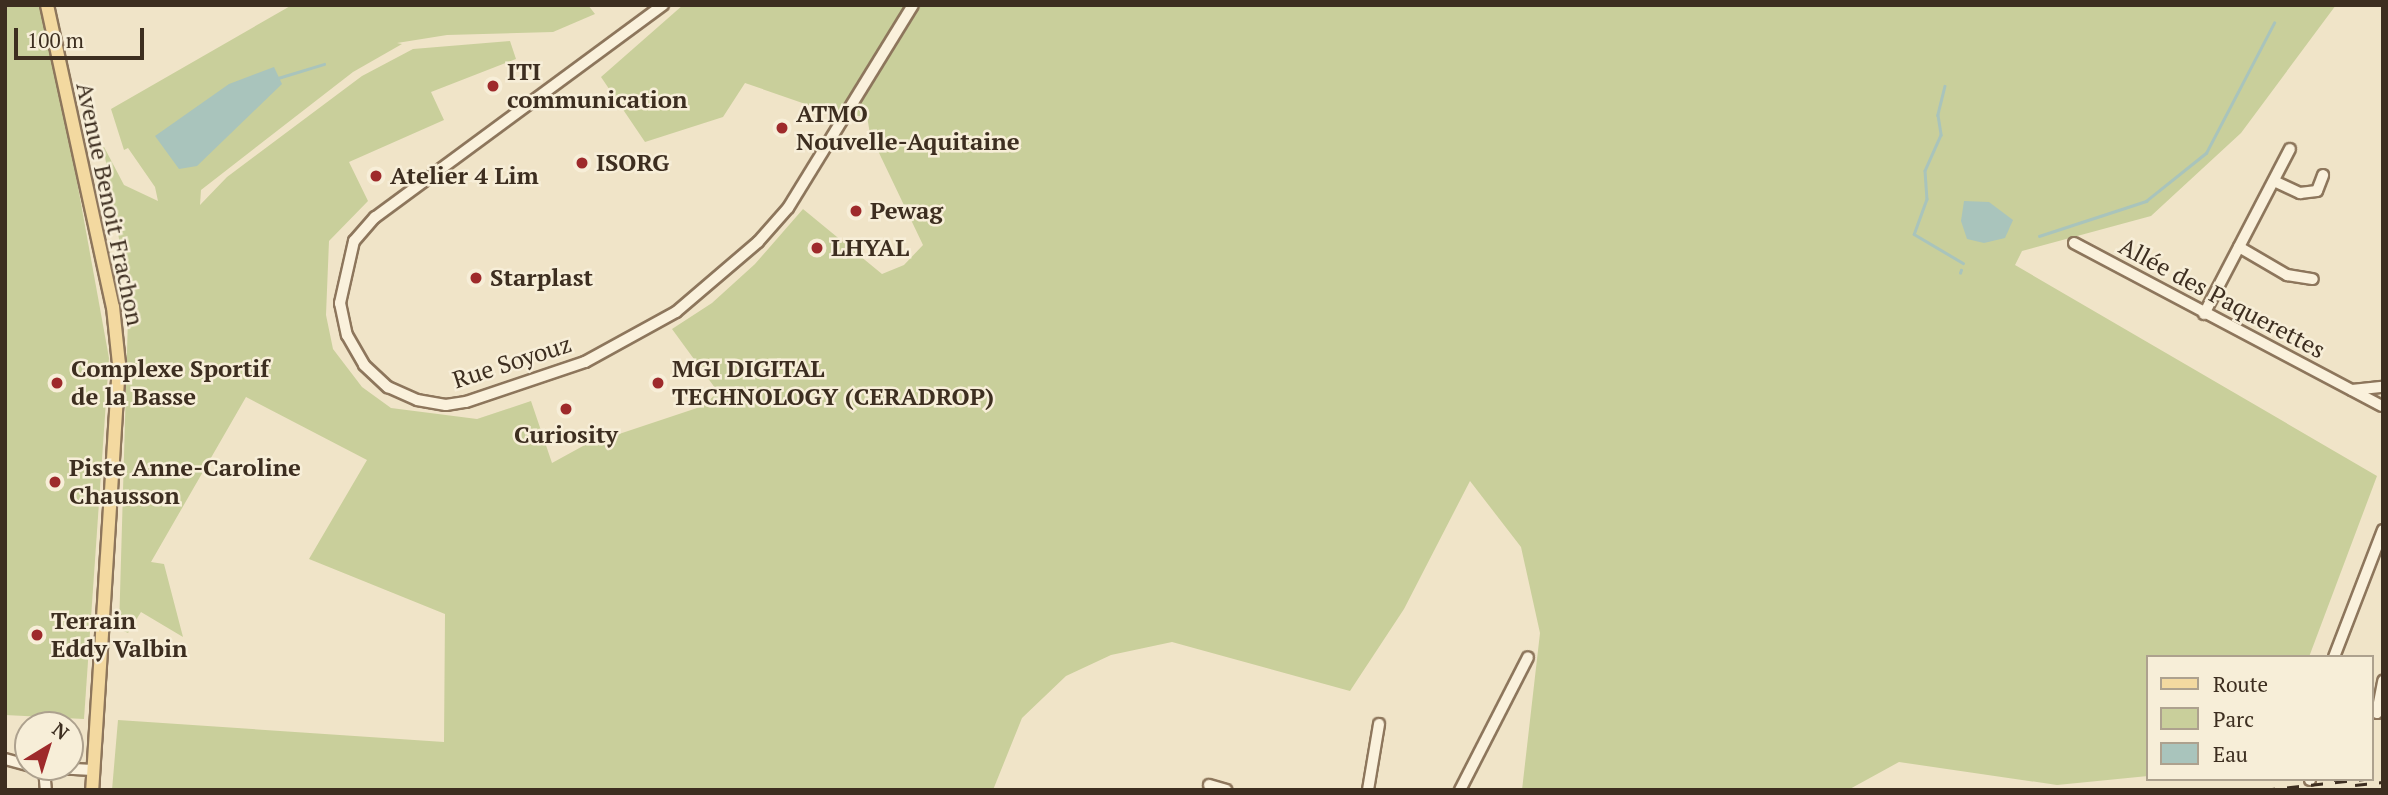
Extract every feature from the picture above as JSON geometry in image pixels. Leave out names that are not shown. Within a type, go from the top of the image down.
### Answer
[{"type":"main road","name":"Avenue Benoit Frachon","points":[[49,6],[113,307],[119,364],[92,790]]},
{"type":"street","name":"Rue Soyouz","points":[[663,5],[375,217],[354,241],[340,303],[346,335],[364,365],[388,387],[416,400],[446,405],[466,402],[585,362],[676,312],[758,242],[788,208],[913,5]]},
{"type":"street","points":[[2204,314],[2290,149]]},
{"type":"street","points":[[2274,180],[2308,192],[2317,191],[2323,175]]},
{"type":"street","name":"Allée des Paquerettes","points":[[2074,243],[2382,407]]},
{"type":"street","points":[[2239,247],[2287,275],[2313,279]]},
{"type":"street","points":[[2350,390],[2383,388],[2382,407]]},
{"type":"street","points":[[2335,655],[2383,530]]},
{"type":"street","points":[[1460,790],[1528,657]]},
{"type":"street","points":[[2377,713],[2383,681]]},
{"type":"street","points":[[1368,790],[1380,724]]},
{"type":"street","points":[[84,770],[93,770]]},
{"type":"street","points":[[1209,785],[1226,790]]},
{"type":"green space","name":"Complexe Sportif de la Basse","points":[[5,5],[40,5],[64,110],[109,358],[84,719],[84,711],[14,711],[14,715],[5,715]]},
{"type":"green space","points":[[292,5],[588,5],[595,14],[553,32],[447,35],[397,43],[402,44],[353,72],[201,190],[200,205],[227,177],[362,76],[413,49],[510,41],[516,59],[431,92],[444,120],[349,162],[368,201],[329,241],[326,315],[333,349],[362,387],[391,408],[477,419],[531,401],[552,463],[583,446],[703,406],[718,392],[672,329],[712,303],[755,264],[803,209],[882,274],[904,265],[923,245],[870,134],[867,116],[840,116],[745,83],[723,117],[645,142],[601,77],[683,5],[2336,5],[2241,133],[2151,216],[2022,251],[2015,265],[2377,476],[2310,655],[2146,655],[2146,776],[2057,785],[1899,762],[1848,790],[1522,790],[1540,633],[1521,547],[1470,481],[1404,609],[1350,691],[1172,642],[1111,655],[1066,676],[1022,718],[993,790],[112,790],[118,720],[444,742],[445,614],[309,559],[367,460],[246,397],[151,562],[164,564],[183,637],[141,612],[128,633],[119,629],[128,317],[132,315],[103,145],[124,185],[158,201],[155,187],[128,148],[124,150],[111,109]]},
{"type":"water","points":[[274,67],[282,84],[197,166],[179,169],[155,136],[229,84]]},
{"type":"water","points":[[1964,201],[1989,202],[2013,220],[2005,238],[1984,243],[1967,239],[1961,221]]},
{"type":"waterway","points":[[2039,236],[2146,201],[2206,153],[2274,23]]},
{"type":"waterway","points":[[278,78],[324,64]]},
{"type":"waterway","points":[[1945,86],[1938,115],[1941,135],[1925,171],[1927,199],[1914,234],[1963,263]]},
{"type":"railway","points":[[2263,790],[2346,781]]},
{"type":"railway","points":[[2355,785],[2383,782]]},
{"type":"place","name":"ITI communication","points":[[493,86]]},
{"type":"place","name":"ATMO Nouvelle-Aquitaine","points":[[782,128]]},
{"type":"place","name":"ISORG","points":[[582,163]]},
{"type":"place","name":"Atelier 4 Lim","points":[[376,176]]},
{"type":"place","name":"Pewag","points":[[856,211]]},
{"type":"place","name":"LHYAL","points":[[817,248]]},
{"type":"place","name":"Starplast","points":[[476,278]]},
{"type":"place","name":"Complexe Sportif de la Basse","points":[[57,383]]},
{"type":"place","name":"MGI DIGITAL TECHNOLOGY (CERADROP)","points":[[658,383]]},
{"type":"place","name":"Curiosity","points":[[566,409]]},
{"type":"place","name":"Piste Anne-Caroline Chausson","points":[[55,482]]},
{"type":"place","name":"Terrain Eddy Valbin","points":[[37,635]]}]
